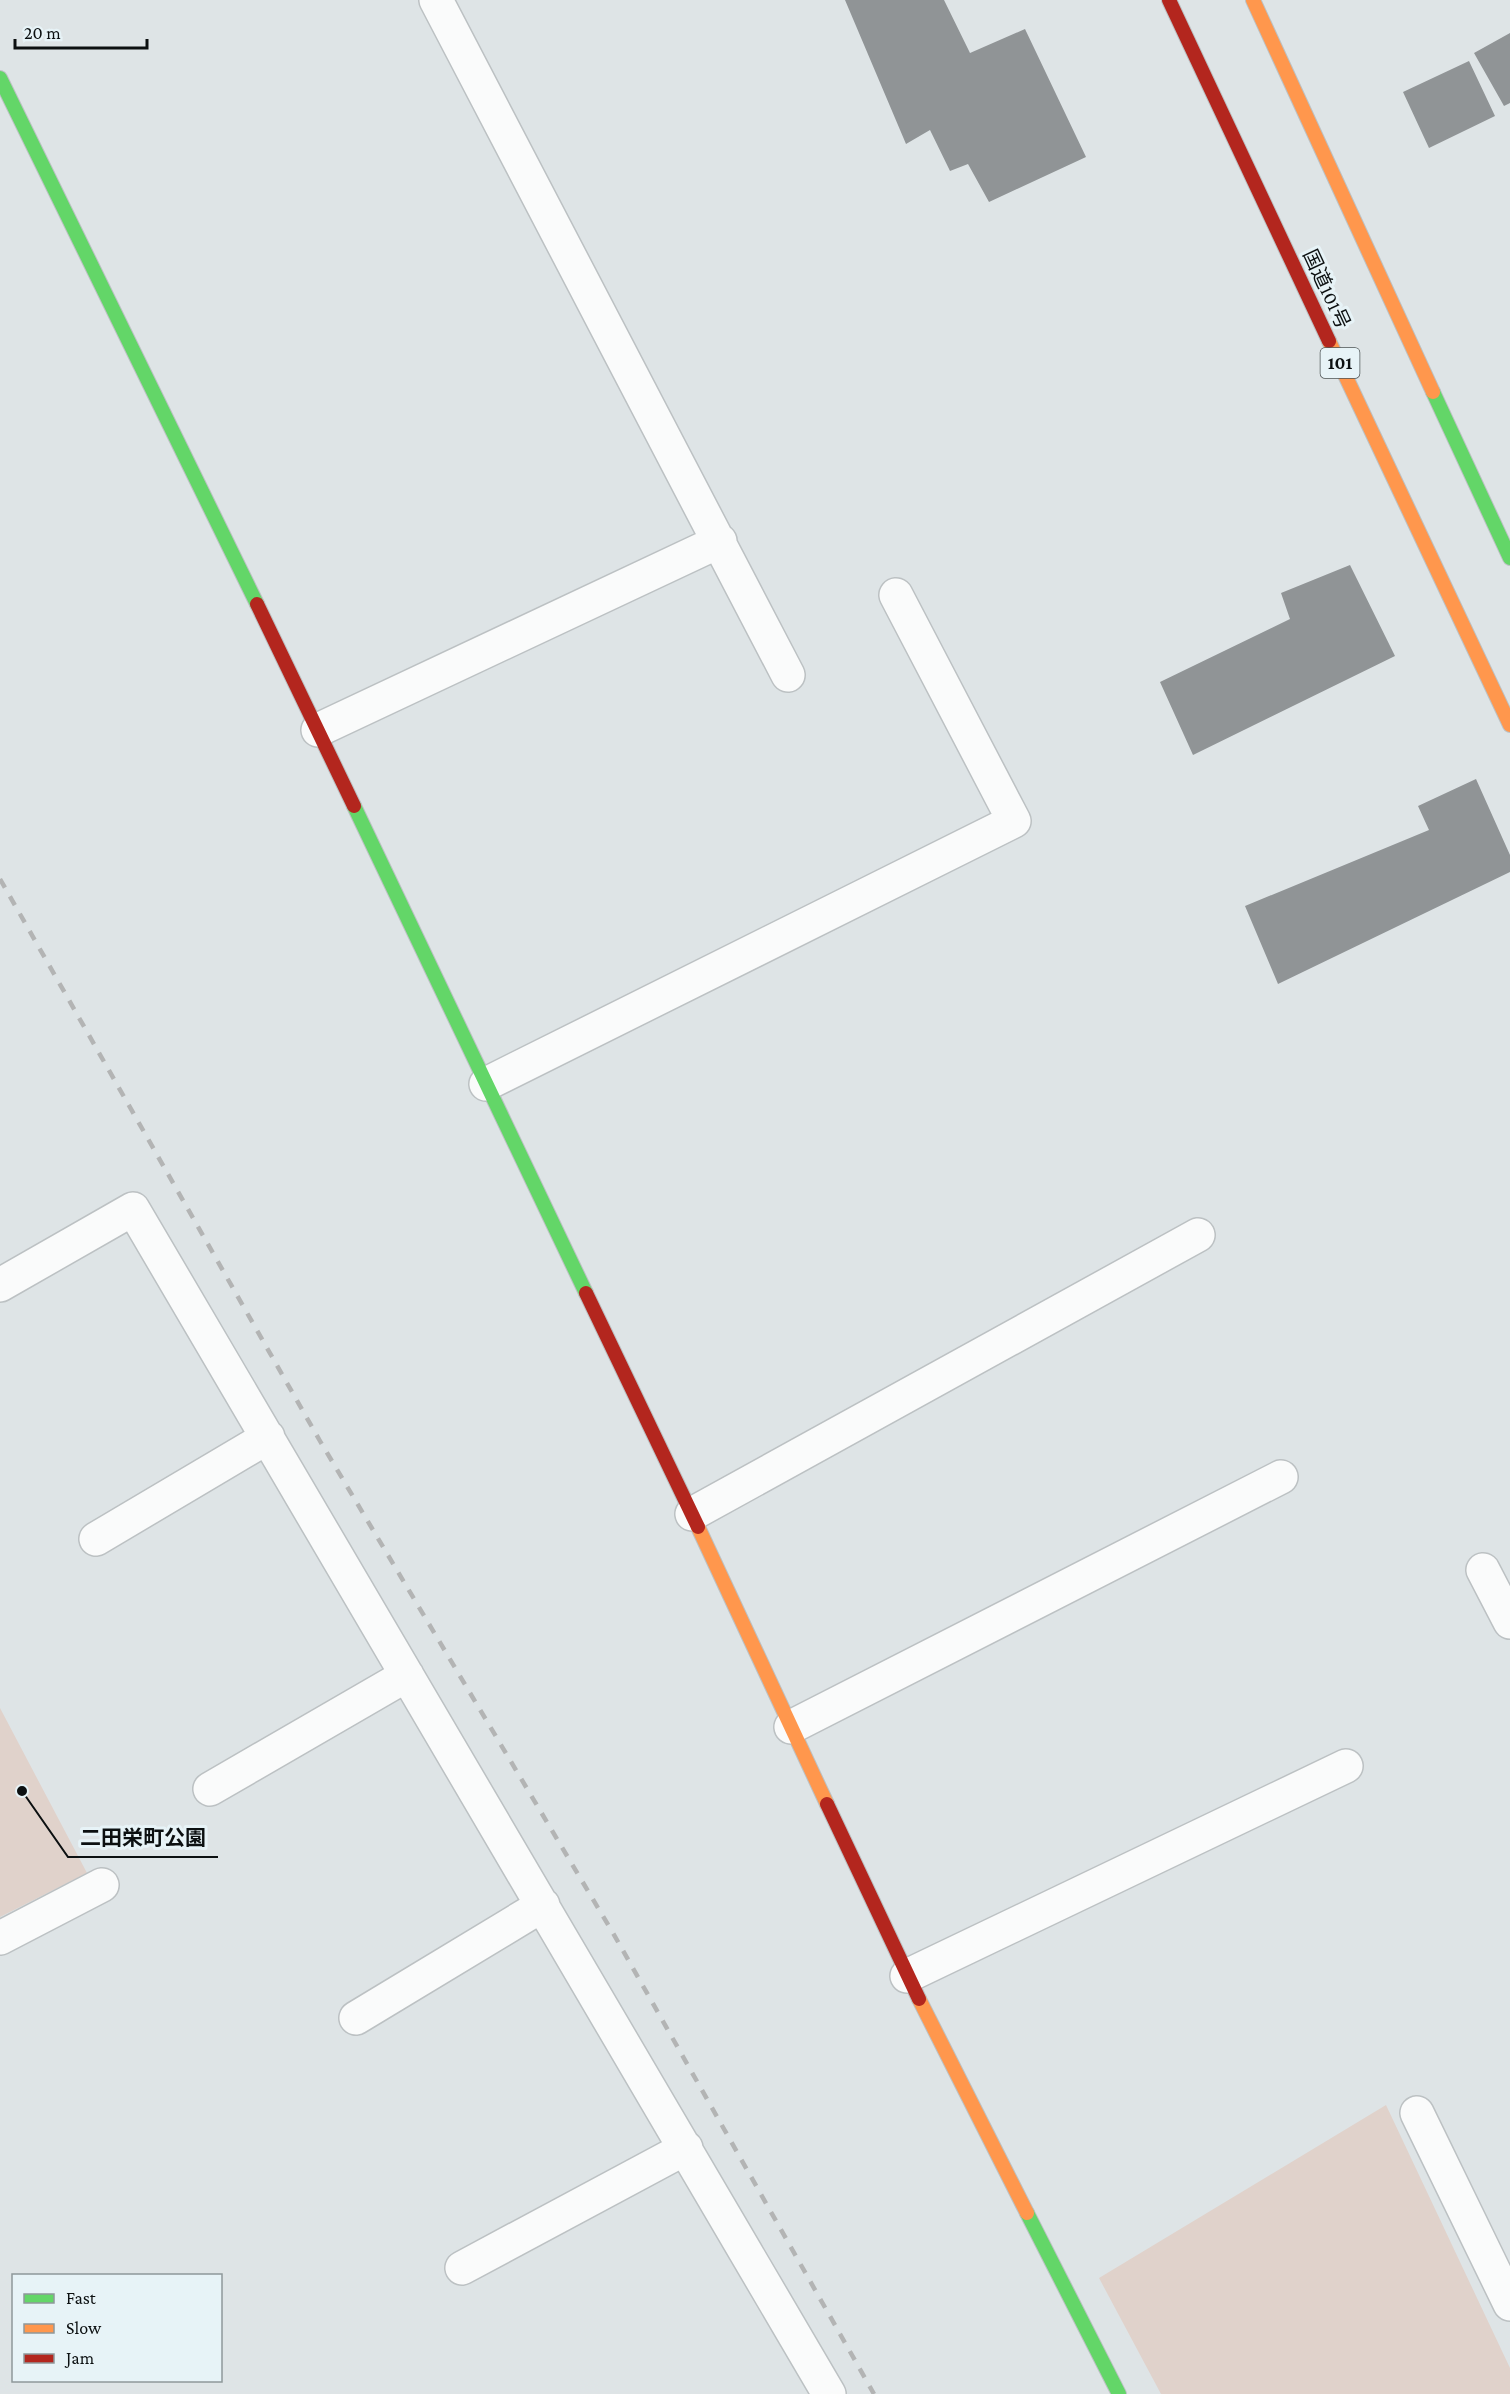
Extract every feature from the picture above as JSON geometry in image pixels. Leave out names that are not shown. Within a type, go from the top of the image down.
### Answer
[{"type":"main road","name":"国道101号","points":[[1169,0],[1510,725]]},
{"type":"main road","points":[[1253,0],[1510,558]]},
{"type":"main road","points":[[0,78],[318,730],[692,1514],[907,1976],[1119,2394]]},
{"type":"street","points":[[436,0],[788,675]]},
{"type":"street","points":[[318,730],[720,541]]},
{"type":"street","points":[[486,1084],[1014,821],[896,596]]},
{"type":"street","points":[[0,1285],[133,1209],[686,2148],[802,2352],[829,2394]]},
{"type":"street","points":[[692,1514],[1198,1235]]},
{"type":"street","points":[[96,1539],[267,1437]]},
{"type":"street","points":[[791,1727],[1281,1477]]},
{"type":"street","points":[[1483,1570],[1510,1622]]},
{"type":"street","points":[[210,1789],[407,1675]]},
{"type":"street","points":[[907,1976],[1346,1766]]},
{"type":"street","points":[[0,1938],[102,1885]]},
{"type":"street","points":[[356,2018],[543,1905]]},
{"type":"street","points":[[1417,2113],[1510,2304]]},
{"type":"street","points":[[462,2268],[686,2148]]},
{"type":"shaded area","points":[[0,1708],[87,1873],[0,1917]]},
{"type":"shaded area","points":[[1386,2105],[1510,2368],[1510,2394],[1161,2394],[1099,2278]]},
{"type":"building","points":[[845,0],[944,0],[970,53],[1025,29],[1086,157],[989,202],[968,164],[950,171],[930,130],[906,144]]},
{"type":"building","points":[[1510,33],[1510,103],[1504,106],[1474,53]]},
{"type":"building","points":[[1469,61],[1495,116],[1429,148],[1403,92]]},
{"type":"building","points":[[1350,565],[1395,656],[1193,755],[1160,682],[1290,619],[1281,593]]},
{"type":"building","points":[[1476,779],[1510,855],[1510,872],[1278,984],[1245,906],[1429,830],[1418,806]]},
{"type":"railway","points":[[0,879],[320,1441],[613,1933],[874,2394]]},
{"type":"traffic: fast","points":[[0,78],[257,604]]},
{"type":"traffic: fast","points":[[1433,392],[1510,558]]},
{"type":"traffic: fast","points":[[354,806],[586,1293]]},
{"type":"traffic: fast","points":[[1027,2213],[1119,2394]]},
{"type":"traffic: slow","points":[[1253,0],[1433,392]]},
{"type":"traffic: slow","points":[[1329,341],[1510,725]]},
{"type":"traffic: slow","points":[[698,1527],[827,1804]]},
{"type":"traffic: slow","points":[[919,1999],[1027,2213]]},
{"type":"traffic: jam","points":[[1169,0],[1329,341]]},
{"type":"traffic: jam","points":[[257,604],[354,806]]},
{"type":"traffic: jam","points":[[586,1293],[698,1527]]},
{"type":"traffic: jam","points":[[827,1804],[919,1999]]},
{"type":"place","name":"二田栄町公園","points":[[22,1791]]}]
